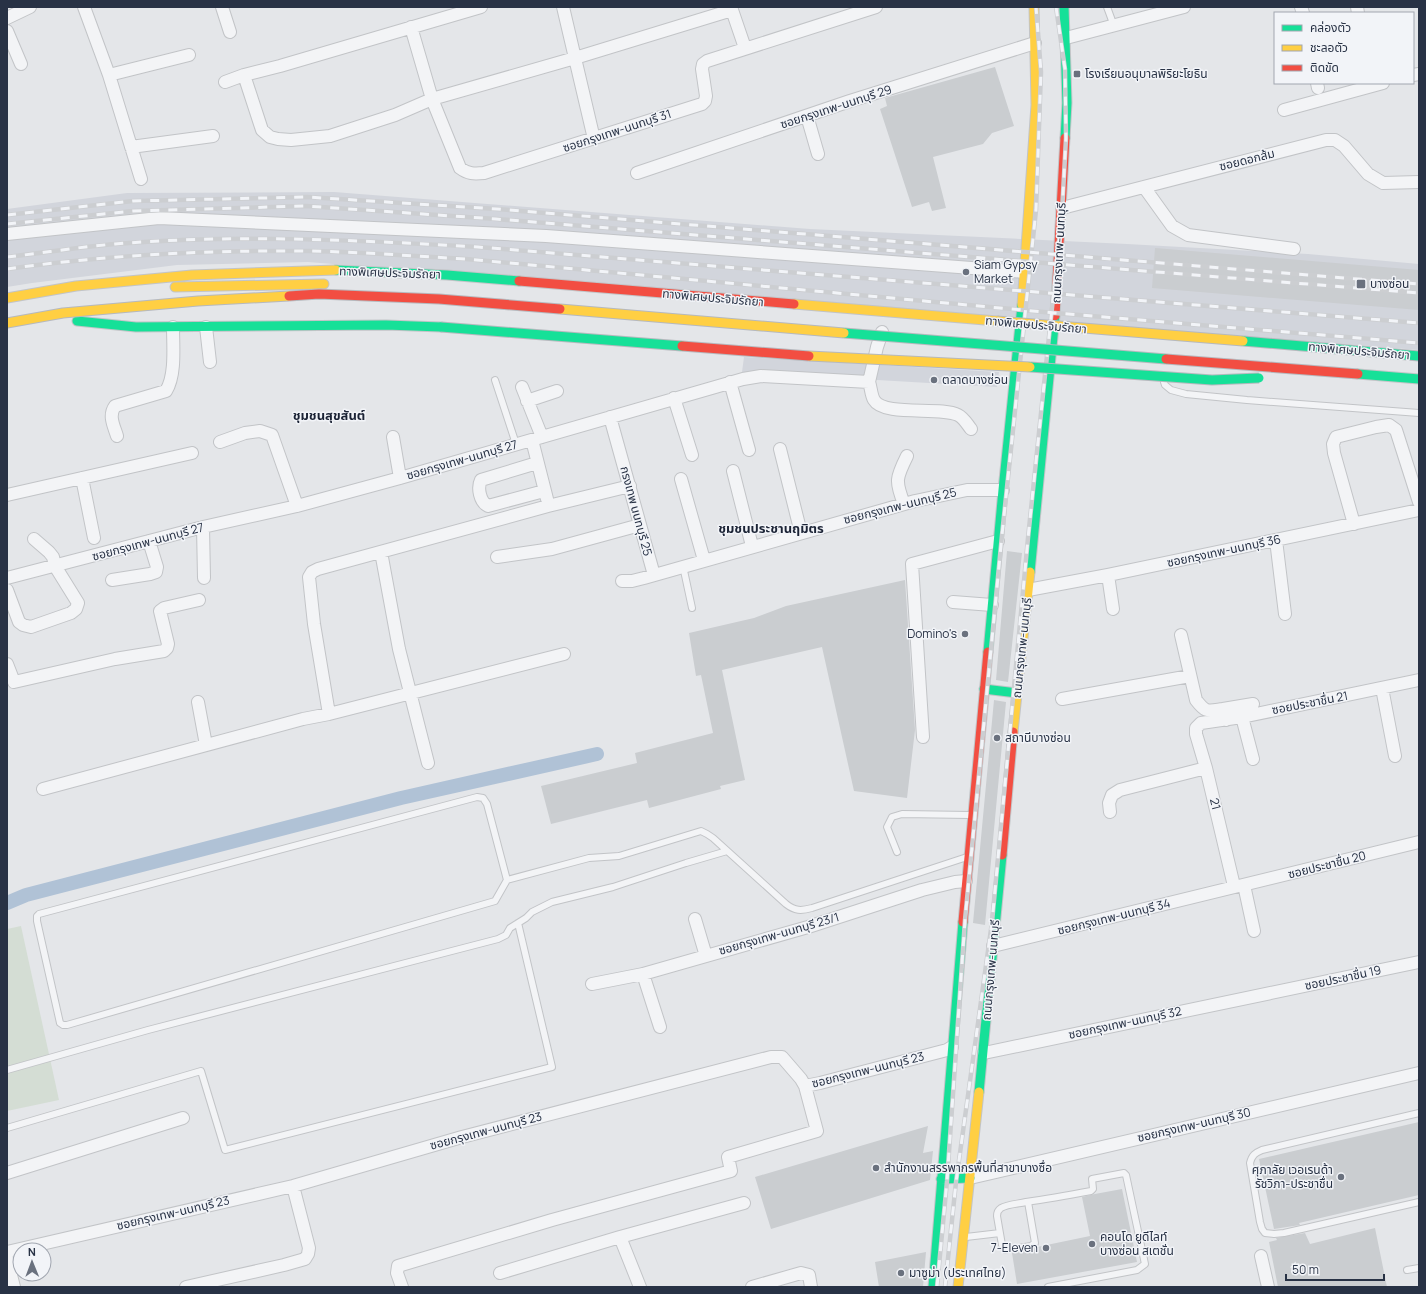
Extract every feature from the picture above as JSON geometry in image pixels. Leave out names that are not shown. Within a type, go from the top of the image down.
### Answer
[{"type":"main road","points":[[933,1287],[968,857],[1003,490],[1019,350],[1036,105],[1034,7]]},
{"type":"main road","name":"ถนนกรุงเทพ-นนทบุรี","points":[[958,1287],[984,1053],[993,946],[1052,356],[1058,276],[1067,103],[1064,7]]},
{"type":"main road","name":"ทางพิเศษประจิมรัถยา","points":[[7,298],[76,286],[192,275],[312,271],[364,271],[447,275],[1419,356]]},
{"type":"main road","points":[[164,288],[194,286],[326,284],[74,321],[136,327],[386,325],[836,358],[1006,365],[1212,380],[1268,377],[1160,369],[1052,356],[1019,350],[882,332],[345,286]]},
{"type":"main road","name":"ทางพิเศษประจิมรัถยา","points":[[7,323],[63,313],[198,301],[319,294],[447,299],[978,345],[1419,379]]},
{"type":"main road","points":[[7,307],[66,297]]},
{"type":"main road","points":[[1281,377],[1358,374]]},
{"type":"main road","points":[[1364,384],[1419,388]]},
{"type":"main road","points":[[984,689],[1018,693]]},
{"type":"main road","points":[[941,1179],[970,1178]]},
{"type":"street","points":[[7,18],[30,7]]},
{"type":"street","points":[[84,7],[109,75],[141,179]]},
{"type":"street","points":[[222,7],[230,32]]},
{"type":"street","points":[[225,82],[244,75],[280,66],[481,7]]},
{"type":"street","points":[[563,7],[594,139]]},
{"type":"street","name":"ซอยกรุงเทพ-นนทบุรี 31","points":[[411,27],[432,99],[460,168],[465,172],[474,174],[484,173],[702,104],[706,96],[702,69],[703,64],[707,61],[876,7]]},
{"type":"street","points":[[1066,38],[1114,27],[1171,9],[1184,7]]},
{"type":"street","points":[[244,75],[262,130],[270,138],[278,139],[340,134],[394,115],[432,99],[575,58],[732,8],[744,48]]},
{"type":"street","points":[[7,31],[21,64]]},
{"type":"street","name":"ซอยกรุงเทพ-นนทบุรี 29","points":[[638,173],[806,116],[1035,43]]},
{"type":"street","points":[[109,75],[189,55]]},
{"type":"street","points":[[1284,110],[1379,84]]},
{"type":"street","points":[[806,116],[818,154]]},
{"type":"street","points":[[131,147],[213,136]]},
{"type":"street","name":"ซอยดอกส้ม","points":[[1062,208],[1326,140],[1335,140],[1344,146],[1368,174],[1383,183],[1419,182]]},
{"type":"street","points":[[1144,187],[1172,226],[1188,235],[1294,249]]},
{"type":"street","points":[[7,234],[159,218],[546,236],[1025,272]]},
{"type":"street","points":[[117,436],[111,417],[111,411],[115,406],[166,391],[170,384],[173,351],[173,327]]},
{"type":"street","points":[[206,327],[210,362]]},
{"type":"street","points":[[882,332],[869,382],[874,400],[882,406],[896,409],[945,412],[957,415],[965,420],[971,429]]},
{"type":"street","name":"ซอยกรุงเทพ-นนทบุรี 27","points":[[7,578],[203,527],[297,506],[400,478],[743,379],[761,376],[869,382]]},
{"type":"street","points":[[730,382],[749,450]]},
{"type":"street","points":[[522,387],[528,401],[537,438],[537,463],[548,506]]},
{"type":"street","points":[[528,401],[557,391]]},
{"type":"street","points":[[674,398],[692,455]]},
{"type":"street","name":"กรงเทพ นนทบุรี 25","points":[[610,417],[654,574]]},
{"type":"street","points":[[1354,524],[1334,453],[1333,444],[1336,437],[1389,425],[1396,430],[1419,502]]},
{"type":"street","points":[[220,442],[245,433],[260,431],[272,435],[297,506]]},
{"type":"street","points":[[393,437],[400,478]]},
{"type":"street","points":[[780,449],[801,533]]},
{"type":"street","points":[[7,495],[192,453]]},
{"type":"street","points":[[904,504],[898,488],[897,480],[899,472],[907,456]]},
{"type":"street","points":[[537,463],[481,480],[479,485],[480,495],[485,504],[488,506],[544,491]]},
{"type":"street","points":[[733,471],[752,546]]},
{"type":"street","points":[[82,478],[94,538]]},
{"type":"street","points":[[681,479],[704,560]]},
{"type":"street","points":[[329,714],[314,624],[310,574],[318,569],[548,506],[630,486]]},
{"type":"street","name":"ซอยกรุงเทพ-นนทบุรี 25","points":[[683,566],[948,493],[967,490],[1003,490]]},
{"type":"street","name":"ซอยกรุงเทพ-นนทบุรี 36","points":[[1028,590],[1108,575],[1419,510]]},
{"type":"street","points":[[497,557],[552,549],[640,524]]},
{"type":"street","points":[[203,527],[204,578]]},
{"type":"street","points":[[7,590],[19,622],[23,625],[31,626],[71,613],[76,609],[78,603],[56,566],[53,557],[34,539]]},
{"type":"street","points":[[1276,540],[1285,614]]},
{"type":"street","points":[[112,580],[156,572],[157,567],[149,541]]},
{"type":"street","points":[[923,737],[912,564],[998,541]]},
{"type":"street","points":[[381,552],[399,650],[428,763]]},
{"type":"street","points":[[622,581],[632,581],[683,566]]},
{"type":"street","points":[[1108,575],[1112,609]]},
{"type":"street","points":[[7,664],[10,684],[115,659],[164,650],[167,648],[168,644],[160,611],[164,608],[199,600]]},
{"type":"street","points":[[953,602],[992,605]]},
{"type":"street","points":[[1181,635],[1196,700],[1202,708],[1224,714],[1253,704]]},
{"type":"street","points":[[43,789],[303,719],[329,714],[564,654]]},
{"type":"street","points":[[1062,699],[1190,676]]},
{"type":"street","name":"ซอยประชาชื่น 21","points":[[1201,723],[1224,714],[1242,717],[1419,680]]},
{"type":"street","points":[[1382,688],[1395,756]]},
{"type":"street","points":[[198,702],[206,745]]},
{"type":"street","points":[[1242,717],[1253,759]]},
{"type":"street","name":"21","points":[[1201,723],[1196,728],[1196,734],[1254,931]]},
{"type":"street","points":[[1110,812],[1109,803],[1112,794],[1120,790],[1206,768]]},
{"type":"street","name":"ซอยประชาชื่น 20","points":[[1240,886],[1419,842]]},
{"type":"street","name":"ซอยกรุงเทพ-นนทบุรี 23/1","points":[[592,984],[643,974],[808,927],[922,890],[955,882],[966,882]]},
{"type":"street","name":"ซอยกรุงเทพ-นนทบุรี 34","points":[[993,946],[1240,886]]},
{"type":"street","points":[[695,919],[706,956]]},
{"type":"street","name":"ซอยประชาชื่น 19","points":[[1266,994],[1419,962]]},
{"type":"street","points":[[643,974],[660,1027]]},
{"type":"street","name":"ซอยกรุงเทพ-นนทบุรี 32","points":[[984,1053],[1266,994]]},
{"type":"street","name":"ซอยกรุงเทพ-นนทบุรี 23","points":[[7,1252],[293,1186],[462,1137],[771,1056],[782,1057],[801,1079],[804,1086],[820,1084],[947,1050],[952,1047]]},
{"type":"street","name":"ซอยกรุงเทพ-นนทบุรี 30","points":[[970,1178],[1419,1073]]},
{"type":"street","points":[[402,1287],[397,1273],[398,1266],[552,1220],[731,1171],[728,1157],[817,1131],[804,1086]]},
{"type":"street","points":[[7,1173],[183,1118]]},
{"type":"street","points":[[186,1287],[305,1259],[309,1248],[293,1186]]},
{"type":"street","points":[[500,1273],[744,1202]]},
{"type":"street","points":[[620,1237],[640,1287]]},
{"type":"street","points":[[1261,1256],[1268,1287]]},
{"type":"street","points":[[7,1259],[14,1287]]},
{"type":"street","points":[[752,1287],[801,1273],[809,1275],[811,1287]]},
{"type":"lane","points":[[1107,7],[1114,27]]},
{"type":"lane","points":[[1160,369],[1165,385],[1171,390],[1186,394],[1419,414]]},
{"type":"lane","points":[[495,380],[516,444]]},
{"type":"lane","points":[[683,566],[692,608]]},
{"type":"lane","points":[[507,880],[487,804],[483,798],[477,797],[39,914],[37,916],[37,920],[60,1022],[67,1026],[491,903],[497,900],[507,880],[589,858],[619,856],[701,832],[707,834],[793,910],[798,911],[812,908],[968,857]]},
{"type":"lane","points":[[897,852],[887,827],[892,817],[902,814],[972,816]]},
{"type":"lane","points":[[7,1070],[148,1030],[498,939],[506,935],[510,928],[532,912],[552,902],[613,887],[727,851]]},
{"type":"lane","points":[[7,1128],[201,1071],[225,1150],[552,1067],[518,923]]},
{"type":"lane","points":[[1419,1113],[1262,1150],[1256,1152],[1250,1163],[1260,1222],[1265,1233],[1284,1233],[1419,1202]]},
{"type":"lane","points":[[1028,1202],[1035,1240],[1034,1244],[1005,1250],[1002,1245],[997,1216],[998,1210],[1004,1206],[1091,1191],[1093,1189],[1092,1179],[1124,1174],[1127,1176],[1145,1264],[1137,1270],[1048,1287]]},
{"type":"lane","points":[[964,1237],[1000,1233]]},
{"type":"lane","points":[[1407,1270],[1419,1268]]},
{"type":"shaded area","points":[[334,192],[810,229],[1308,254],[1419,264],[1419,350],[308,262],[177,265],[7,287],[7,209],[127,193]]},
{"type":"shaded area","name":"ตลาดบางซ่อน","points":[[744,357],[999,372],[997,387],[742,372]]},
{"type":"shaded area","points":[[21,926],[59,1100],[7,1111],[7,929]]},
{"type":"building","points":[[995,67],[1014,126],[992,133],[983,144],[933,157],[946,208],[932,211],[929,202],[912,207],[880,109],[887,106],[885,98]]},
{"type":"building","points":[[1155,248],[1419,270],[1419,310],[1152,288]]},
{"type":"building","points":[[1007,551],[1022,553],[1008,682],[996,680]]},
{"type":"building","points":[[905,580],[915,730],[907,798],[854,791],[822,647],[722,670],[745,780],[720,786],[721,789],[649,808],[647,800],[551,824],[541,786],[637,763],[635,753],[713,733],[701,675],[696,676],[689,633],[754,618],[786,606]]},
{"type":"building","points":[[994,700],[1006,702],[985,925],[973,923]]},
{"type":"building","name":"ศุภาลัย เวอเรนด้า รัชวิภา-ประชาชื่น","points":[[1419,1122],[1419,1195],[1299,1223],[1300,1225],[1274,1229],[1259,1159]]},
{"type":"building","points":[[928,1126],[923,1153],[933,1151],[930,1180],[771,1229],[755,1177]]},
{"type":"building","name":"คอนโด ยูดีไลท์ บางซ่อน สเตชั่น","points":[[1122,1189],[1137,1262],[1017,1284],[1012,1253],[1032,1250],[1037,1247],[1090,1236],[1082,1197]]},
{"type":"building","points":[[1375,1228],[1387,1287],[1278,1287],[1269,1242],[1277,1240],[1276,1238],[1305,1233],[1310,1244]]},
{"type":"building","points":[[926,1252],[923,1287],[879,1287],[875,1262]]},
{"type":"waterway","points":[[7,903],[26,895],[401,798],[597,754]]},
{"type":"railway","points":[[937,1287],[947,1181],[965,920],[1002,535],[1036,210],[1041,72],[1036,7]]},
{"type":"railway","points":[[945,1287],[956,1182],[992,922],[1028,538],[1062,212],[1066,138],[1065,69],[1056,7]]},
{"type":"railway","points":[[7,215],[133,201],[307,197],[497,209],[1419,284]]},
{"type":"railway","points":[[7,224],[133,211],[306,206],[496,219],[1419,293]]},
{"type":"railway","points":[[7,257],[102,245],[206,239],[296,239],[387,242],[478,247],[1419,323]]},
{"type":"railway","points":[[7,269],[82,260],[158,254],[233,251],[368,253],[466,259],[1055,313],[1419,343]]},
{"type":"traffic: fast","points":[[1064,7],[1067,103],[1065,138]]},
{"type":"traffic: fast","points":[[336,270],[447,275],[519,281]]},
{"type":"traffic: fast","points":[[988,652],[1022,305]]},
{"type":"traffic: fast","points":[[1030,572],[1055,316]]},
{"type":"traffic: fast","points":[[77,321],[136,327],[386,325],[441,327]]},
{"type":"traffic: fast","points":[[441,327],[682,346]]},
{"type":"traffic: fast","points":[[844,333],[1166,359]]},
{"type":"traffic: fast","points":[[1243,341],[1419,356]]},
{"type":"traffic: fast","points":[[1030,367],[1212,380],[1259,378]]},
{"type":"traffic: fast","points":[[1358,374],[1419,379]]},
{"type":"traffic: fast","points":[[984,689],[1017,693]]},
{"type":"traffic: fast","points":[[979,1092],[1002,855]]},
{"type":"traffic: fast","points":[[933,1287],[963,922]]},
{"type":"traffic: fast","points":[[941,1179],[970,1178]]},
{"type":"traffic: slow","points":[[1022,305],[1036,105],[1034,7]]},
{"type":"traffic: slow","points":[[7,298],[76,286],[192,275],[336,270]]},
{"type":"traffic: slow","points":[[175,287],[324,284]]},
{"type":"traffic: slow","points":[[7,323],[63,313],[198,301],[289,296]]},
{"type":"traffic: slow","points":[[794,304],[997,321]]},
{"type":"traffic: slow","points":[[560,309],[844,333]]},
{"type":"traffic: slow","points":[[997,321],[1243,341]]},
{"type":"traffic: slow","points":[[809,356],[1030,367]]},
{"type":"traffic: slow","points":[[1013,732],[1030,572]]},
{"type":"traffic: slow","points":[[958,1287],[979,1092]]},
{"type":"traffic: jam","points":[[1055,316],[1065,138]]},
{"type":"traffic: jam","points":[[519,281],[794,304]]},
{"type":"traffic: jam","points":[[289,296],[319,294],[439,299],[560,309]]},
{"type":"traffic: jam","points":[[682,346],[809,356]]},
{"type":"traffic: jam","points":[[1166,359],[1358,374]]},
{"type":"traffic: jam","points":[[963,922],[988,652]]},
{"type":"traffic: jam","points":[[1002,855],[1013,732]]},
{"type":"place","name":"โรงเรียนอนุบาลพิริยะโยธิน","points":[[1077,74]]},
{"type":"place","name":"Siam Gypsy Market","points":[[966,272]]},
{"type":"place","name":"บางซ่อน","points":[[1361,284]]},
{"type":"place","name":"ตลาดบางซ่อน","points":[[934,380]]},
{"type":"place","name":"Domino's","points":[[965,634]]},
{"type":"place","name":"สถานีบางซ่อน","points":[[997,738]]},
{"type":"place","name":"สำนักงานสรรพากรพื้นที่สาขาบางซื่อ","points":[[876,1168]]},
{"type":"place","name":"ศุภาลัย เวอเรนด้า รัชวิภา-ประชาชื่น","points":[[1341,1177]]},
{"type":"place","name":"คอนโด ยูดีไลท์ บางซ่อน สเตชั่น","points":[[1092,1244]]},
{"type":"place","name":"7-Eleven","points":[[1046,1248]]},
{"type":"place","name":"มาซูม่า (ประเทศไทย)","points":[[901,1273]]},
{"type":"district","name":"ชุมชนสุขสันต์","points":[[329,415]]},
{"type":"district","name":"ชุมชนประชานฤมิตร","points":[[771,528]]}]
